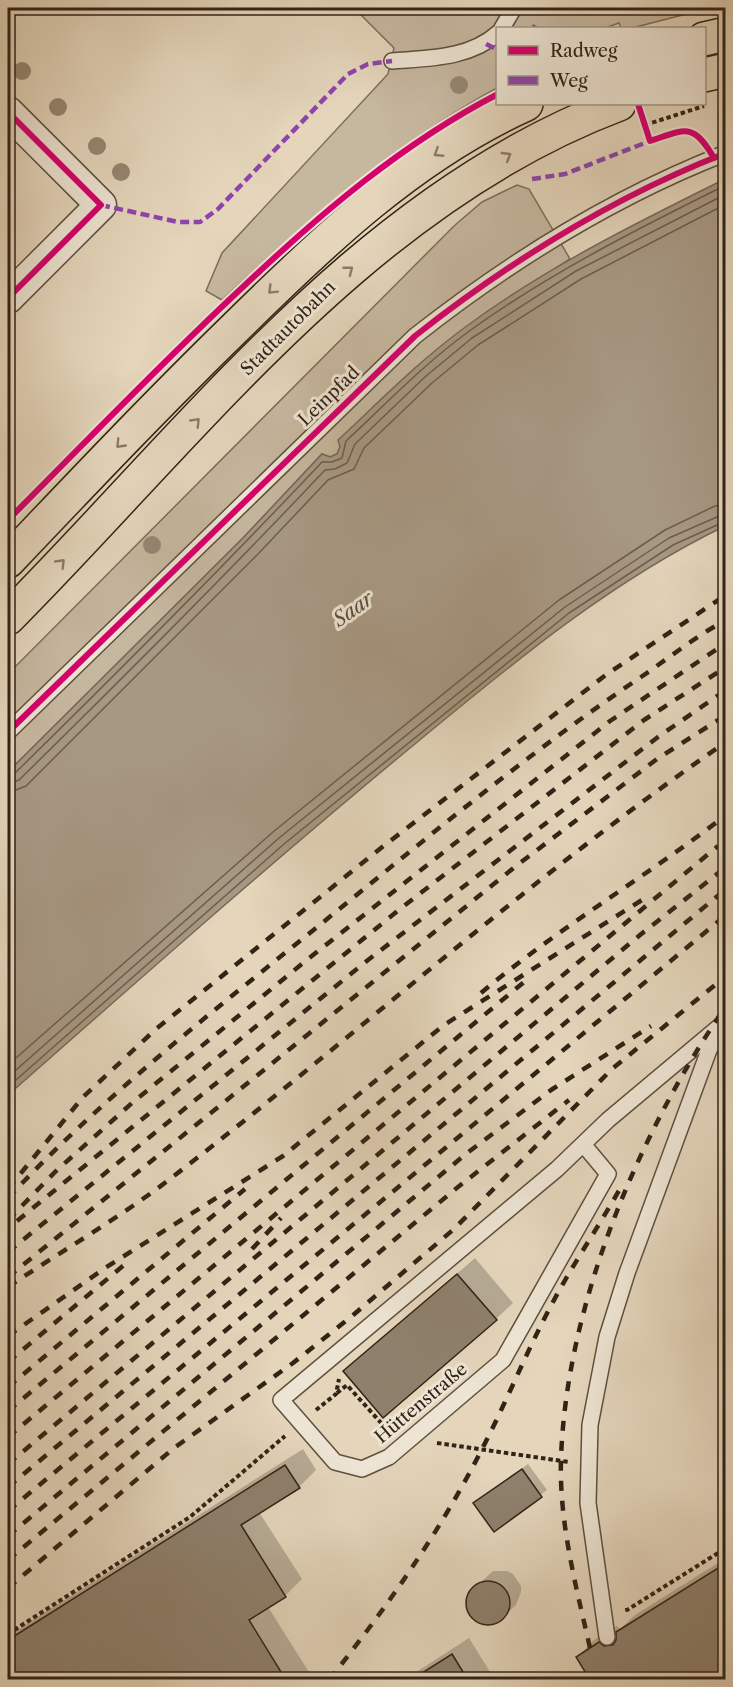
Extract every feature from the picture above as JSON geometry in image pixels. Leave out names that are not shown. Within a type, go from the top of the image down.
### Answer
[{"type":"highway","points":[[706,39],[726,34]]},
{"type":"highway","points":[[706,75],[726,70]]},
{"type":"highway","name":"Stadtautobahn","points":[[8,561],[206,356],[314,249],[378,196],[436,155],[503,114],[524,105]]},
{"type":"highway","name":"Stadtautobahn","points":[[8,618],[224,392],[339,278],[458,186],[523,147],[587,116],[616,105]]},
{"type":"street","points":[[8,112],[101,205],[8,298]]},
{"type":"lane","points":[[503,27],[514,8]]},
{"type":"lane","points":[[392,61],[462,53],[486,44],[496,35]]},
{"type":"lane","name":"Leinpfad","points":[[8,732],[415,336],[472,291],[550,242],[635,194],[726,153]]},
{"type":"lane","points":[[607,1637],[588,1503],[590,1425],[607,1337],[627,1273],[709,1050],[725,1021]]},
{"type":"lane","name":"Hüttenstraße","points":[[583,1144],[608,1174],[503,1360],[389,1457],[362,1469],[335,1462],[281,1400],[556,1169],[583,1144],[725,1021]]},
{"type":"path","points":[[645,125],[704,105]]},
{"type":"path","points":[[336,1394],[347,1385],[382,1424],[410,1440],[589,1466]]},
{"type":"path","points":[[8,1634],[189,1518],[301,1423]]},
{"type":"path","points":[[626,1598],[627,1610],[726,1548]]},
{"type":"shaded area","points":[[354,8],[710,8],[636,27],[621,27],[619,23],[608,27],[496,27],[496,89],[423,134],[354,185],[222,300],[206,291],[222,253],[388,74],[394,48]]},
{"type":"shaded area","points":[[517,185],[529,189],[570,259],[516,293],[340,447],[337,454],[330,457],[322,454],[243,538],[8,772],[8,674],[454,226],[482,202]]},
{"type":"water","name":"Saar","points":[[725,179],[725,526],[682,548],[600,599],[523,656],[308,833],[8,1095],[8,772],[243,538],[322,454],[330,457],[337,454],[340,447],[338,440],[431,354],[495,306],[559,266]]},
{"type":"building","points":[[457,1274],[497,1320],[383,1418],[343,1371]]},
{"type":"building","points":[[285,1465],[300,1488],[241,1525],[286,1597],[249,1620],[286,1680],[8,1680],[8,1640]]},
{"type":"building","points":[[522,1469],[542,1497],[494,1532],[473,1503]]},
{"type":"building","points":[[726,1563],[726,1680],[590,1680],[576,1657],[599,1642],[604,1646],[613,1645],[616,1632]]},
{"type":"building","points":[[488,1581],[497,1582],[504,1587],[509,1594],[509,1612],[504,1619],[497,1624],[488,1625],[479,1624],[472,1619],[467,1612],[466,1603],[467,1594],[472,1587],[479,1582]]},
{"type":"building","points":[[452,1654],[468,1680],[411,1680]]},
{"type":"railway","points":[[8,1189],[83,1097],[156,1029],[381,848],[607,674],[726,595]]},
{"type":"railway","points":[[8,1198],[87,1120],[170,1047],[489,788],[602,704],[693,640],[726,620]]},
{"type":"railway","points":[[8,1220],[56,1171],[132,1103],[308,959],[610,721],[726,643]]},
{"type":"railway","points":[[17,1221],[400,909],[644,720],[726,667]]},
{"type":"railway","points":[[8,1252],[368,960],[658,737],[726,690]]},
{"type":"railway","points":[[8,1277],[516,866],[657,759],[726,715]]},
{"type":"railway","points":[[8,1287],[108,1223],[166,1182],[582,847],[726,742]]},
{"type":"railway","points":[[481,993],[571,924],[726,815]]},
{"type":"railway","points":[[8,1437],[718,846]]},
{"type":"railway","points":[[8,1464],[640,935],[726,867]]},
{"type":"railway","points":[[8,1487],[726,889]]},
{"type":"railway","points":[[8,1336],[105,1268],[283,1156],[444,1025],[642,900]]},
{"type":"railway","points":[[8,1511],[726,915]]},
{"type":"railway","points":[[8,1588],[174,1448],[293,1363],[352,1316],[454,1229],[612,1069],[726,976]]},
{"type":"railway","points":[[8,1411],[524,982]]},
{"type":"railway","points":[[590,1648],[574,1578],[561,1483],[566,1400],[577,1341],[592,1281],[637,1164],[664,1108],[694,1055],[726,1006]]},
{"type":"railway","points":[[8,1536],[467,1153],[551,1090],[651,1026]]},
{"type":"railway","points":[[8,1560],[458,1187],[569,1100]]},
{"type":"railway","points":[[329,1680],[392,1597],[449,1510],[491,1431],[553,1302],[622,1185]]},
{"type":"railway","points":[[8,1387],[245,1189]]},
{"type":"railway","points":[[252,1249],[281,1218]]},
{"type":"railway","points":[[8,1362],[130,1260]]},
{"type":"marked path","points":[[486,44],[496,49]]},
{"type":"marked path","points":[[101,205],[178,222],[200,222],[218,209],[348,74],[368,64],[392,61]]},
{"type":"marked path","points":[[532,179],[565,174],[650,141]]},
{"type":"cycle path","points":[[8,520],[184,343],[303,232],[396,157],[429,134],[496,95]]},
{"type":"cycle path","points":[[638,105],[650,141],[688,132],[700,138],[714,158]]},
{"type":"cycle path","points":[[8,112],[101,205],[8,298]]},
{"type":"cycle path","points":[[8,732],[415,336],[487,282],[563,233],[643,190],[726,153]]}]
